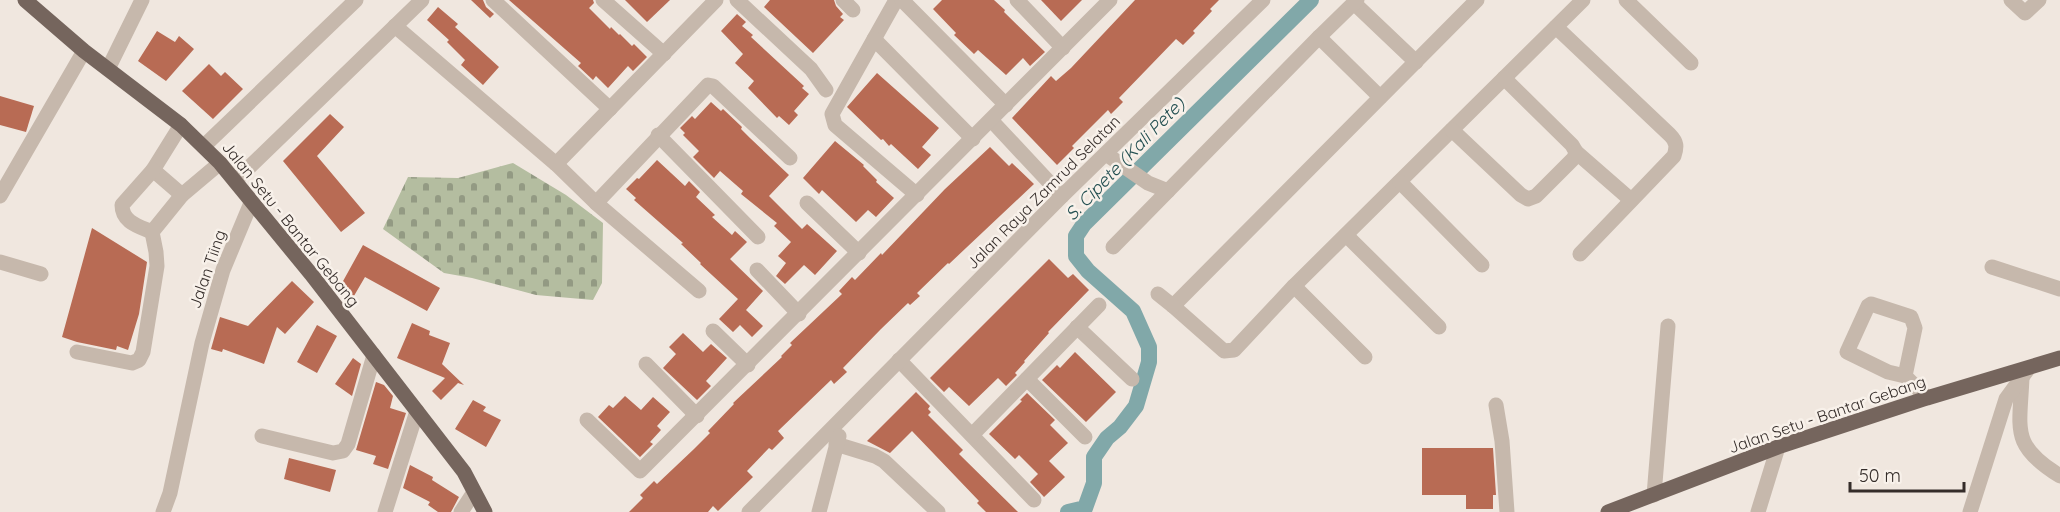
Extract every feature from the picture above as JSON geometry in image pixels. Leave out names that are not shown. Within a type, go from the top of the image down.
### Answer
[{"type":"main road","name":"Jalan Setu - Bantar Gebang","points":[[25,0],[84,51],[181,125],[220,163],[311,274],[464,472],[484,512]]},
{"type":"main road","name":"Jalan Setu - Bantar Gebang","points":[[1608,512],[1778,447],[1927,398],[2025,372],[2060,358]]},
{"type":"street","points":[[108,69],[142,0]]},
{"type":"street","points":[[204,146],[356,0]]},
{"type":"street","points":[[235,182],[422,0]]},
{"type":"street","points":[[493,0],[610,109]]},
{"type":"street","points":[[603,0],[664,54]]},
{"type":"street","points":[[556,164],[716,0]]},
{"type":"street","points":[[737,0],[812,69],[826,90]]},
{"type":"street","points":[[896,0],[832,114],[835,125],[917,195]]},
{"type":"street","points":[[903,0],[1006,105]]},
{"type":"street","points":[[1017,0],[1063,48]]},
{"type":"street","points":[[587,420],[640,471],[1110,0]]},
{"type":"street","name":"Jalan Raya Zamrud Selatan","points":[[757,509],[849,411],[1062,196],[1263,0]]},
{"type":"street","points":[[1173,306],[1478,0]]},
{"type":"street","points":[[1158,294],[1224,351],[1231,351],[1583,0]]},
{"type":"street","points":[[1626,0],[1691,63]]},
{"type":"street","points":[[2011,0],[2025,13],[2039,0]]},
{"type":"street","points":[[1113,247],[1318,37],[1356,2],[1416,62]]},
{"type":"street","points":[[394,26],[556,164],[596,203],[699,291]]},
{"type":"street","points":[[1556,27],[1675,140],[1677,147],[1674,156],[1580,254]]},
{"type":"street","points":[[1318,37],[1380,98]]},
{"type":"street","points":[[874,39],[973,139]]},
{"type":"street","points":[[0,195],[84,51]]},
{"type":"street","points":[[1504,78],[1572,145],[1576,152],[1631,200]]},
{"type":"street","points":[[596,203],[658,135],[711,85],[790,158]]},
{"type":"street","points":[[991,120],[1062,196]]},
{"type":"street","points":[[152,232],[127,220],[122,213],[122,205],[153,170],[181,125]]},
{"type":"street","points":[[1452,130],[1528,199],[1536,196],[1574,158],[1576,152]]},
{"type":"street","points":[[658,135],[758,237]]},
{"type":"street","points":[[1106,154],[1148,183],[1168,191]]},
{"type":"street","points":[[152,232],[182,195],[220,163]]},
{"type":"street","points":[[153,170],[182,195]]},
{"type":"street","points":[[1400,182],[1482,265]]},
{"type":"street","name":"Jalan Tiing","points":[[163,512],[170,493],[201,349],[223,270],[251,202]]},
{"type":"street","points":[[807,202],[859,254]]},
{"type":"street","points":[[76,352],[132,363],[139,360],[143,352],[157,266],[152,232]]},
{"type":"street","points":[[1346,235],[1439,327]]},
{"type":"street","points":[[0,262],[41,274]]},
{"type":"street","points":[[1992,267],[2060,289]]},
{"type":"street","points":[[758,270],[799,314]]},
{"type":"street","points":[[1294,286],[1365,357]]},
{"type":"street","points":[[1905,376],[1915,328],[1914,321],[1911,317],[1871,304],[1847,352],[1888,372],[1905,376],[1927,398]]},
{"type":"street","points":[[972,435],[1099,305]]},
{"type":"street","points":[[1654,495],[1668,326]]},
{"type":"street","points":[[1077,327],[1132,379]]},
{"type":"street","points":[[713,331],[748,365]]},
{"type":"street","points":[[262,436],[333,453],[343,451],[348,444],[374,356]]},
{"type":"street","points":[[899,360],[1034,500]]},
{"type":"street","points":[[646,364],[697,416]]},
{"type":"street","points":[[2025,372],[2020,435],[2027,449],[2039,463],[2060,476]]},
{"type":"street","points":[[1970,512],[2006,399],[2025,372]]},
{"type":"street","points":[[1027,379],[1084,437]]},
{"type":"street","points":[[1496,405],[1502,441],[1507,512]]},
{"type":"street","points":[[385,512],[417,411]]},
{"type":"street","name":"Jalan Raya Zamrud Selatan","points":[[819,512],[836,444],[849,411]]},
{"type":"street","points":[[836,444],[884,461],[938,512]]},
{"type":"street","points":[[1758,512],[1778,447]]},
{"type":"street","points":[[461,512],[474,492]]},
{"type":"green space","points":[[513,163],[566,195],[603,223],[602,283],[593,300],[536,295],[444,273],[383,229],[408,177],[458,178]]},
{"type":"building","points":[[471,0],[483,0],[486,7],[494,14],[490,18]]},
{"type":"building","points":[[509,0],[593,0],[594,3],[589,8],[610,29],[611,27],[632,46],[634,44],[647,57],[633,71],[628,66],[608,88],[596,76],[593,80],[578,66],[581,63]]},
{"type":"building","points":[[625,0],[670,0],[647,22]]},
{"type":"building","points":[[770,0],[834,0],[843,14],[840,17],[844,20],[813,53],[764,7]]},
{"type":"building","points":[[942,0],[994,0],[1045,52],[1030,66],[1023,58],[1006,75],[978,50],[974,54],[954,35],[956,33],[933,9]]},
{"type":"building","points":[[1041,0],[1082,0],[1061,21]]},
{"type":"building","points":[[1135,0],[1219,0],[1193,31],[1195,33],[1183,45],[1176,39],[1119,98],[1123,102],[1111,114],[1108,110],[1072,146],[1074,148],[1057,165],[1012,118],[1051,76],[1056,81],[1071,68]]},
{"type":"building","points":[[438,7],[458,24],[455,27],[499,67],[483,85],[461,65],[465,60],[447,42],[449,40],[427,20]]},
{"type":"building","points":[[737,14],[746,22],[742,26],[753,35],[751,37],[804,86],[802,88],[809,94],[794,111],[798,115],[789,125],[779,116],[777,118],[748,88],[754,81],[735,63],[743,54],[721,31]]},
{"type":"building","points":[[157,31],[175,42],[179,36],[194,49],[166,81],[138,61]]},
{"type":"building","points":[[209,64],[221,76],[225,72],[243,89],[213,119],[182,91]]},
{"type":"building","points":[[877,73],[939,128],[922,147],[931,155],[918,169],[891,144],[889,146],[883,139],[881,140],[847,107]]},
{"type":"building","points":[[0,96],[34,106],[26,132],[0,125]]},
{"type":"building","points":[[711,102],[721,111],[723,109],[789,175],[769,196],[802,229],[807,224],[837,251],[815,275],[804,265],[785,284],[776,276],[786,263],[778,256],[791,242],[774,226],[777,223],[741,194],[743,191],[720,171],[714,178],[693,157],[699,151],[683,135],[685,133],[680,128],[692,116],[695,119]]},
{"type":"building","points":[[330,114],[344,127],[317,156],[365,213],[341,232],[283,161]]},
{"type":"building","points":[[835,141],[864,165],[877,180],[876,182],[894,198],[876,217],[868,210],[856,222],[822,190],[819,194],[803,178]]},
{"type":"building","points":[[990,147],[1009,166],[1012,163],[1034,184],[917,293],[920,296],[910,305],[908,303],[881,329],[843,368],[847,372],[834,384],[831,380],[778,431],[784,438],[772,450],[769,448],[747,471],[753,477],[718,511],[713,506],[708,512],[629,512],[643,498],[640,495],[654,481],[657,484],[694,449],[710,433],[708,431],[733,403],[782,357],[792,345],[790,343],[842,294],[839,291],[852,277],[855,280],[881,253],[882,255],[945,189]]},
{"type":"building","points":[[657,160],[685,186],[689,181],[700,192],[696,197],[715,215],[712,217],[732,235],[735,231],[747,242],[730,259],[763,291],[746,310],[763,326],[752,337],[740,325],[733,332],[719,319],[738,299],[700,264],[681,244],[683,243],[634,200],[636,198],[626,189]]},
{"type":"building","points":[[92,228],[147,262],[139,314],[128,350],[117,346],[116,350],[62,337]]},
{"type":"building","points":[[363,245],[440,288],[427,311],[365,277],[351,301],[339,295],[337,292]]},
{"type":"building","points":[[1049,259],[1068,278],[1073,274],[1089,290],[1048,332],[1015,373],[1017,375],[1006,386],[998,378],[969,406],[949,387],[944,392],[930,378]]},
{"type":"building","points":[[292,281],[314,302],[285,334],[277,327],[264,364],[223,349],[222,352],[211,349],[220,317],[248,326]]},
{"type":"building","points":[[412,323],[430,331],[429,335],[450,343],[442,364],[464,385],[458,383],[441,400],[432,391],[445,378],[397,358]]},
{"type":"building","points":[[317,325],[337,336],[317,373],[297,362]]},
{"type":"building","points":[[683,333],[703,352],[711,344],[727,358],[706,381],[711,386],[697,400],[663,368],[676,354],[669,347]]},
{"type":"building","points":[[1075,352],[1116,392],[1086,422],[1042,380],[1057,365],[1060,368]]},
{"type":"building","points":[[353,358],[361,364],[352,396],[335,384]]},
{"type":"building","points":[[376,382],[384,385],[393,396],[390,408],[406,413],[388,469],[373,464],[376,456],[356,450]]},
{"type":"building","points":[[916,392],[930,406],[928,409],[931,412],[928,415],[963,450],[959,454],[1018,512],[986,512],[977,503],[979,501],[912,431],[890,453],[867,441]]},
{"type":"building","points":[[1027,393],[1055,420],[1050,425],[1068,443],[1049,461],[1065,477],[1044,497],[1030,482],[1038,474],[1019,455],[1015,459],[989,434]]},
{"type":"building","points":[[625,396],[641,410],[653,397],[670,412],[657,426],[661,430],[650,442],[653,444],[640,457],[598,417],[609,405],[613,408]]},
{"type":"building","points":[[473,400],[486,407],[483,411],[501,420],[486,447],[455,429]]},
{"type":"building","points":[[1422,448],[1493,448],[1496,495],[1493,495],[1493,509],[1466,509],[1466,495],[1422,495]]},
{"type":"building","points":[[289,458],[336,470],[330,492],[284,479]]},
{"type":"building","points":[[410,465],[433,477],[432,480],[459,497],[451,512],[438,512],[428,505],[430,502],[403,488]]},
{"type":"waterway","name":"S. Cipete (Kali Pete)","points":[[1068,512],[1085,508],[1094,483],[1094,457],[1107,438],[1120,427],[1136,406],[1149,362],[1149,347],[1133,311],[1088,271],[1076,256],[1076,236],[1084,224],[1311,0]]}]
